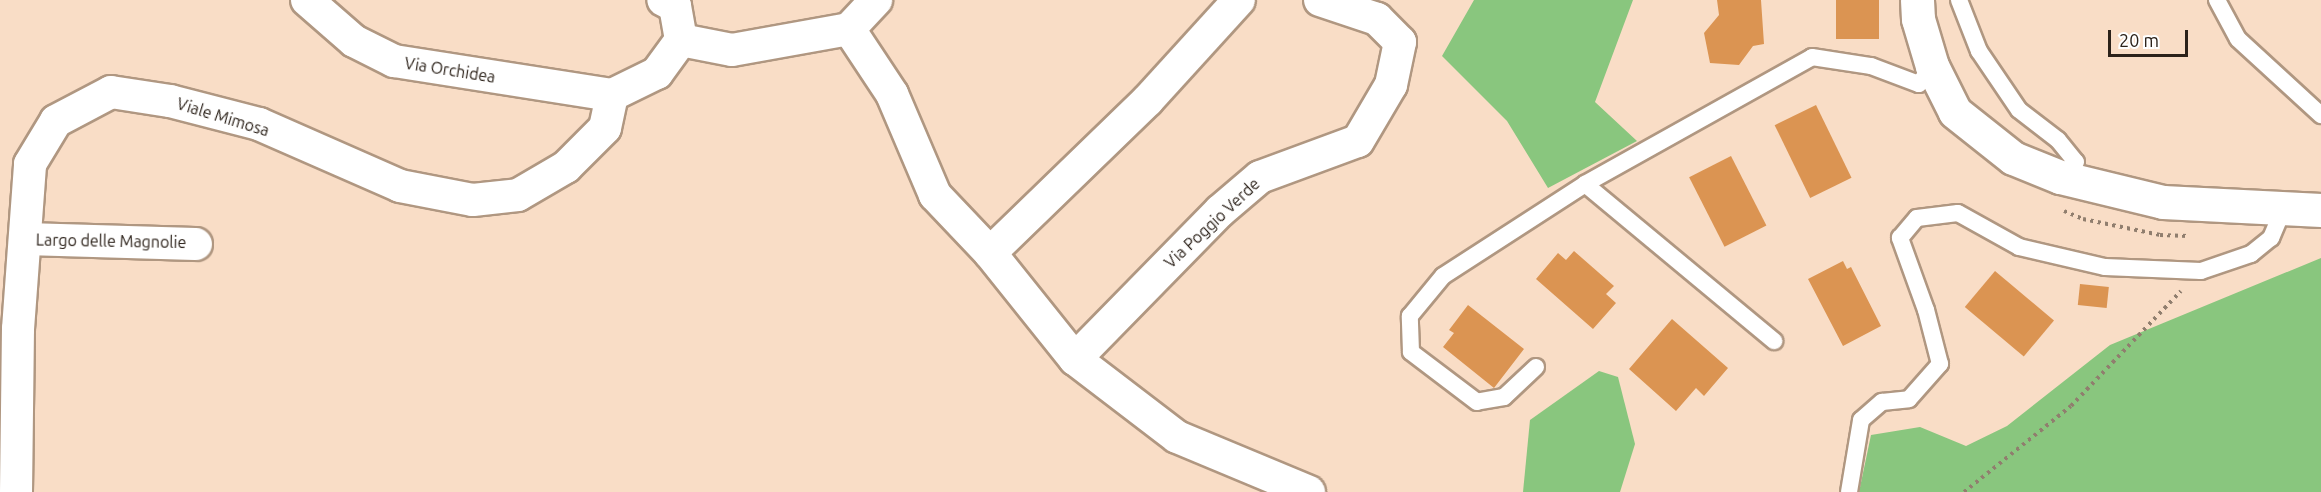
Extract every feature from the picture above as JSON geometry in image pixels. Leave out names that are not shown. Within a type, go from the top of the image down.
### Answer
[{"type":"street","name":"Via Orchidea","points":[[307,0],[354,41],[394,61],[612,95]]},
{"type":"street","points":[[612,95],[657,72],[681,40],[675,6],[663,0]]},
{"type":"street","points":[[681,40],[732,50],[849,29],[876,0]]},
{"type":"street","points":[[990,253],[1148,100],[1239,0]]},
{"type":"street","name":"Via Poggio Verde","points":[[1075,359],[1220,211],[1260,177],[1358,141],[1391,85],[1400,42],[1377,19],[1320,0]]},
{"type":"street","points":[[1917,0],[1918,19],[1932,66],[1955,112],[2013,158],[2060,177],[2163,202],[2283,210],[2321,210]]},
{"type":"street","points":[[849,29],[892,94],[935,195],[990,253],[1075,359],[1177,437],[1310,492]]},
{"type":"street","name":"Viale Mimosa","points":[[16,492],[18,329],[30,164],[56,122],[111,92],[170,101],[259,124],[400,186],[473,200],[518,195],[566,167],[605,128],[612,95]]},
{"type":"street","name":"Largo delle Magnolie","points":[[25,239],[196,244]]},
{"type":"lane","points":[[1959,0],[1979,51],[2019,110],[2058,140],[2076,162],[2060,177]]},
{"type":"lane","points":[[2217,0],[2238,39],[2321,115]]},
{"type":"lane","points":[[1536,367],[1504,396],[1477,402],[1411,352],[1410,315],[1443,276],[1585,184],[1812,57],[1870,66],[1919,84],[1932,66]]},
{"type":"lane","points":[[1585,184],[1774,340]]},
{"type":"lane","points":[[1849,492],[1861,420],[1882,402],[1909,399],[1940,364],[1926,310],[1900,238],[1917,218],[1958,213],[2019,247],[2105,267],[2201,271],[2251,254],[2271,238],[2283,210]]},
{"type":"path","points":[[1964,492],[2071,406],[2201,271]]},
{"type":"green space","points":[[1474,0],[1633,0],[1595,102],[1637,141],[1548,188],[1507,121],[1442,56]]},
{"type":"green space","points":[[2321,258],[2321,492],[1859,492],[1871,435],[1920,427],[1966,446],[2007,426],[2110,345]]},
{"type":"green space","points":[[1599,371],[1618,377],[1635,444],[1620,492],[1523,492],[1530,420]]},
{"type":"building","points":[[1717,0],[1761,0],[1764,44],[1753,46],[1739,65],[1710,63],[1704,33],[1719,15]]},
{"type":"building","points":[[1836,0],[1879,0],[1879,39],[1836,39]]},
{"type":"building","points":[[1816,105],[1852,178],[1810,198],[1775,125]]},
{"type":"building","points":[[1731,156],[1766,225],[1725,247],[1689,177]]},
{"type":"building","points":[[1574,251],[1614,286],[1606,294],[1616,303],[1593,329],[1536,279],[1558,253],[1566,260]]},
{"type":"building","points":[[1843,261],[1847,269],[1851,267],[1881,326],[1843,346],[1808,279]]},
{"type":"building","points":[[1995,271],[2054,320],[2024,356],[1965,307]]},
{"type":"building","points":[[2080,284],[2109,287],[2107,308],[2078,305]]},
{"type":"building","points":[[1468,305],[1524,349],[1494,388],[1443,347],[1454,333],[1449,330]]},
{"type":"building","points":[[1672,319],[1728,368],[1704,396],[1696,388],[1676,411],[1629,369]]}]
